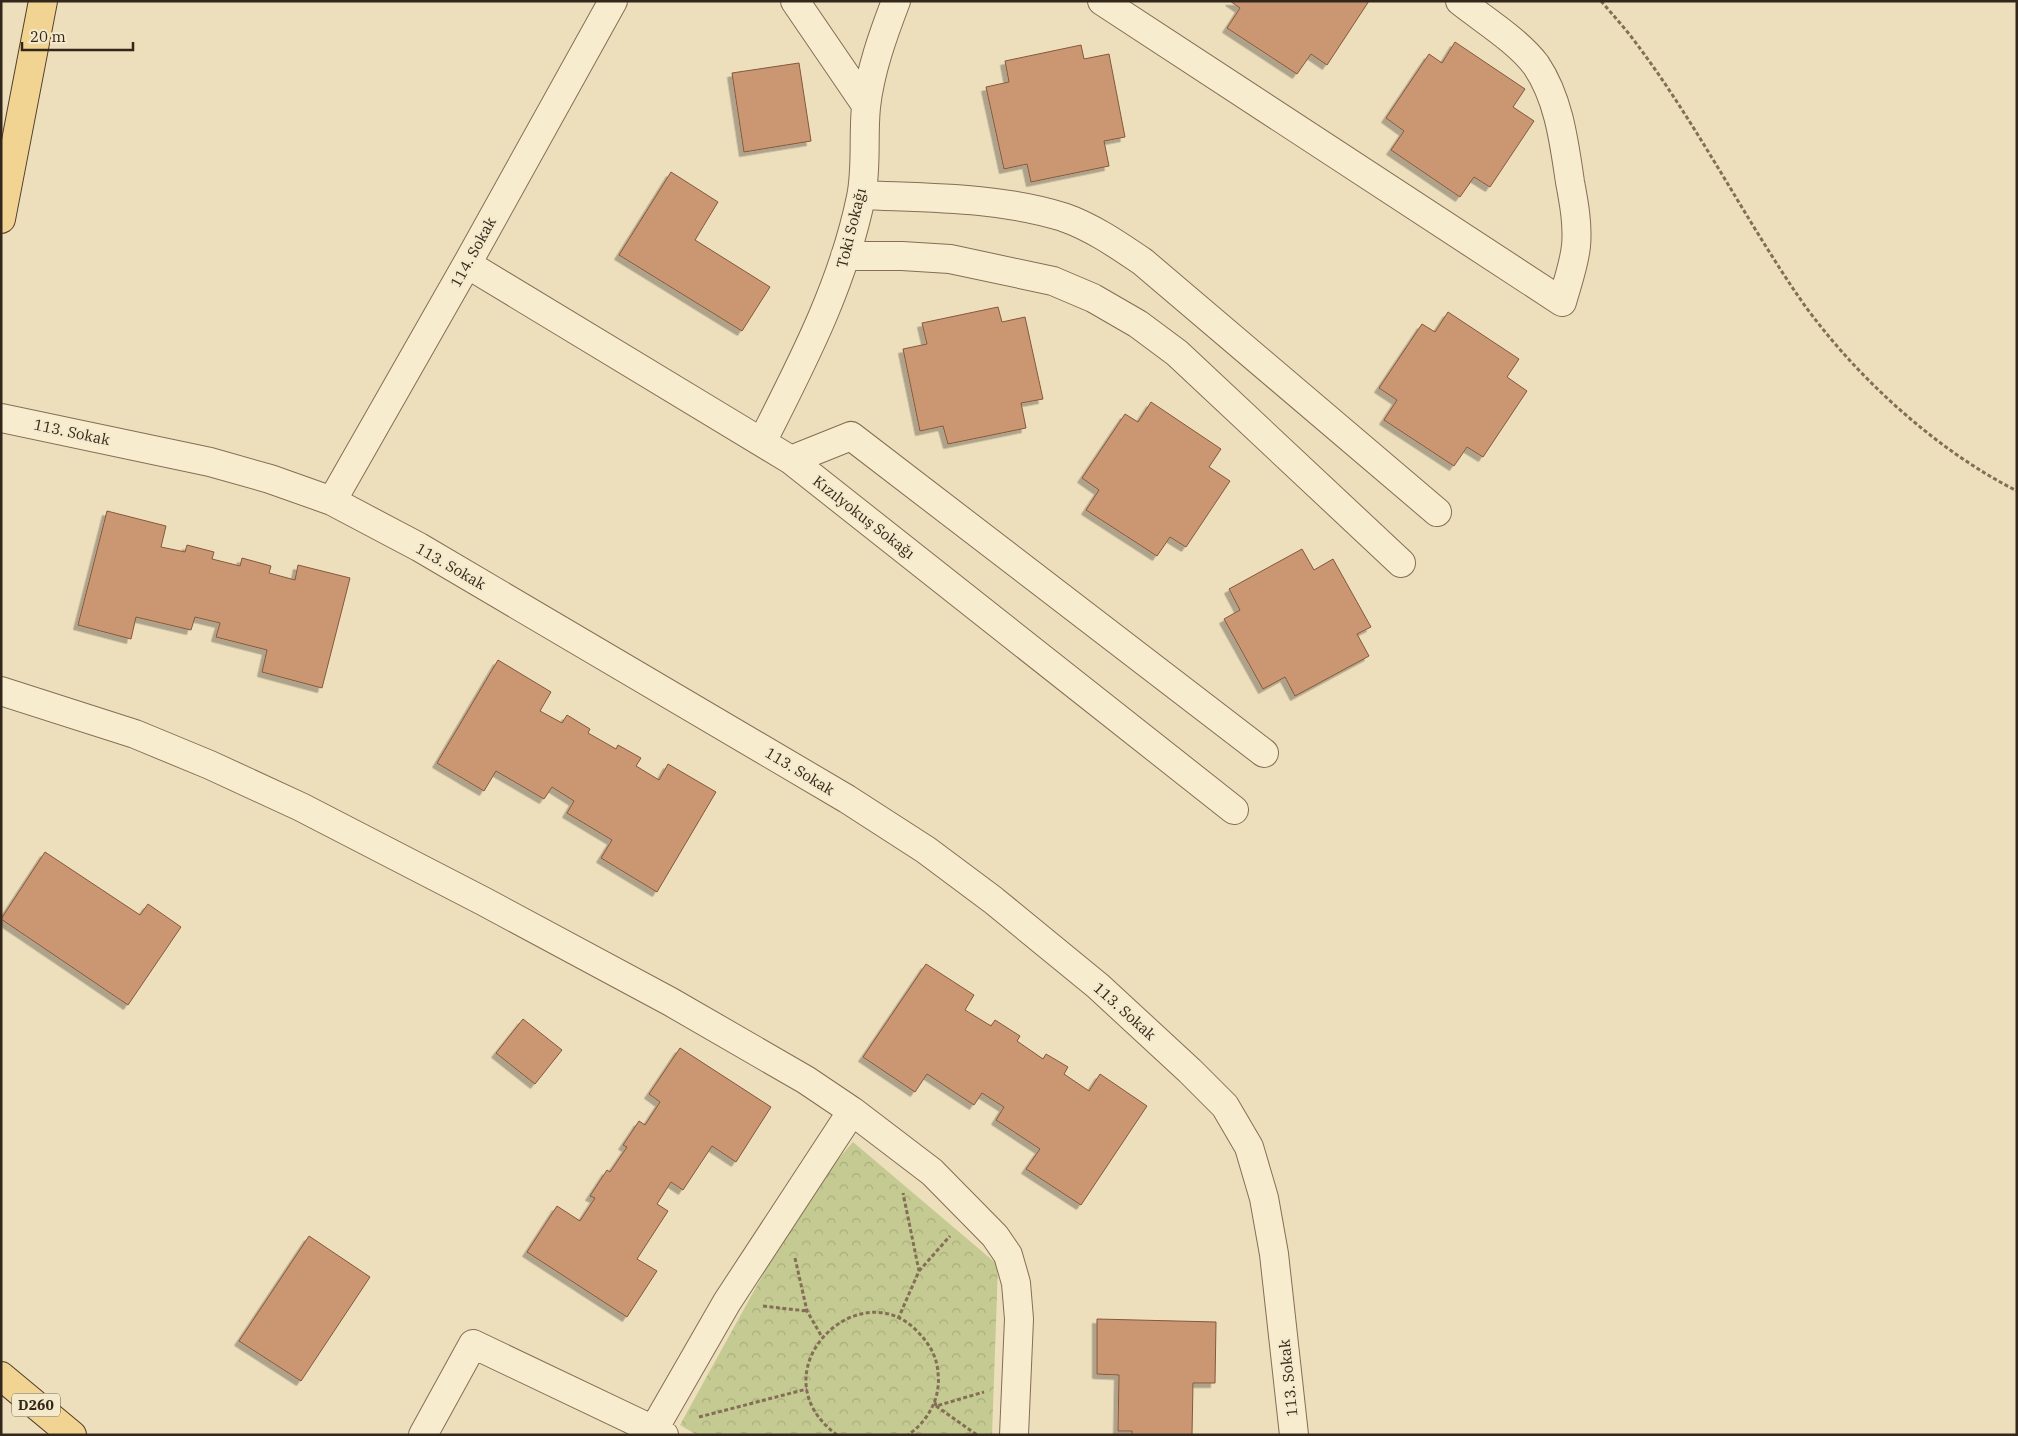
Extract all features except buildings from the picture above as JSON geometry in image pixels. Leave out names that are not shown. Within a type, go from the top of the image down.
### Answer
[{"type":"main road","points":[[1,219],[43,1]]},
{"type":"main road","name":"D260","points":[[1,1376],[72,1435]]},
{"type":"street","name":"114. Sokak","points":[[332,501],[612,1]]},
{"type":"street","points":[[796,1],[866,105]]},
{"type":"street","name":"Toki Sokağı","points":[[762,442],[814,338],[832,296],[845,256],[862,195],[866,105],[885,30],[896,1]]},
{"type":"street","points":[[1102,1],[1562,302],[1572,270],[1576,246],[1575,212],[1563,134],[1550,92],[1535,65],[1519,48],[1460,1]]},
{"type":"street","points":[[862,195],[976,201],[1027,209],[1064,218],[1103,236],[1143,262],[1437,512]]},
{"type":"street","points":[[845,256],[902,256],[950,259],[1053,281],[1093,298],[1138,324],[1177,353],[1401,563]]},
{"type":"street","name":"Kızılyokuş Sokağı","points":[[466,264],[791,460],[1234,810]]},
{"type":"street","name":"113. Sokak","points":[[1,418],[210,462],[270,479],[332,501],[419,547],[847,799],[926,850],[993,900],[1098,986],[1190,1070],[1224,1106],[1249,1147],[1264,1198],[1274,1254],[1294,1435]]},
{"type":"street","points":[[791,460],[851,436],[1264,753]]},
{"type":"street","points":[[1,691],[135,734],[210,764],[302,807],[671,1002],[806,1080],[852,1111],[932,1172],[995,1236],[1008,1256],[1016,1283],[1018,1319],[1014,1435]]},
{"type":"street","points":[[423,1435],[473,1344],[659,1432],[727,1302],[852,1111]]},
{"type":"path","points":[[1601,1],[1632,38],[1663,81],[1795,292],[1832,339],[1872,383],[1908,417],[1947,448],[1988,476],[2017,491]]},
{"type":"path","points":[[893,1142],[919,1271]]},
{"type":"path","points":[[898,1319],[919,1271],[971,1211]]},
{"type":"path","points":[[786,1214],[807,1311],[822,1337]]},
{"type":"path","points":[[727,1302],[807,1311]]},
{"type":"path","points":[[837,1435],[820,1419],[810,1401],[807,1389],[808,1365],[822,1337],[841,1321],[874,1313],[898,1319],[914,1328],[924,1338],[935,1358],[939,1380],[935,1404],[922,1422],[908,1435]]},
{"type":"path","points":[[935,1404],[1016,1383]]},
{"type":"path","points":[[659,1432],[807,1389]]},
{"type":"path","points":[[935,1404],[978,1435]]},
{"type":"green space","points":[[853,1142],[998,1265],[992,1435],[697,1435],[680,1425],[807,1195]]}]
